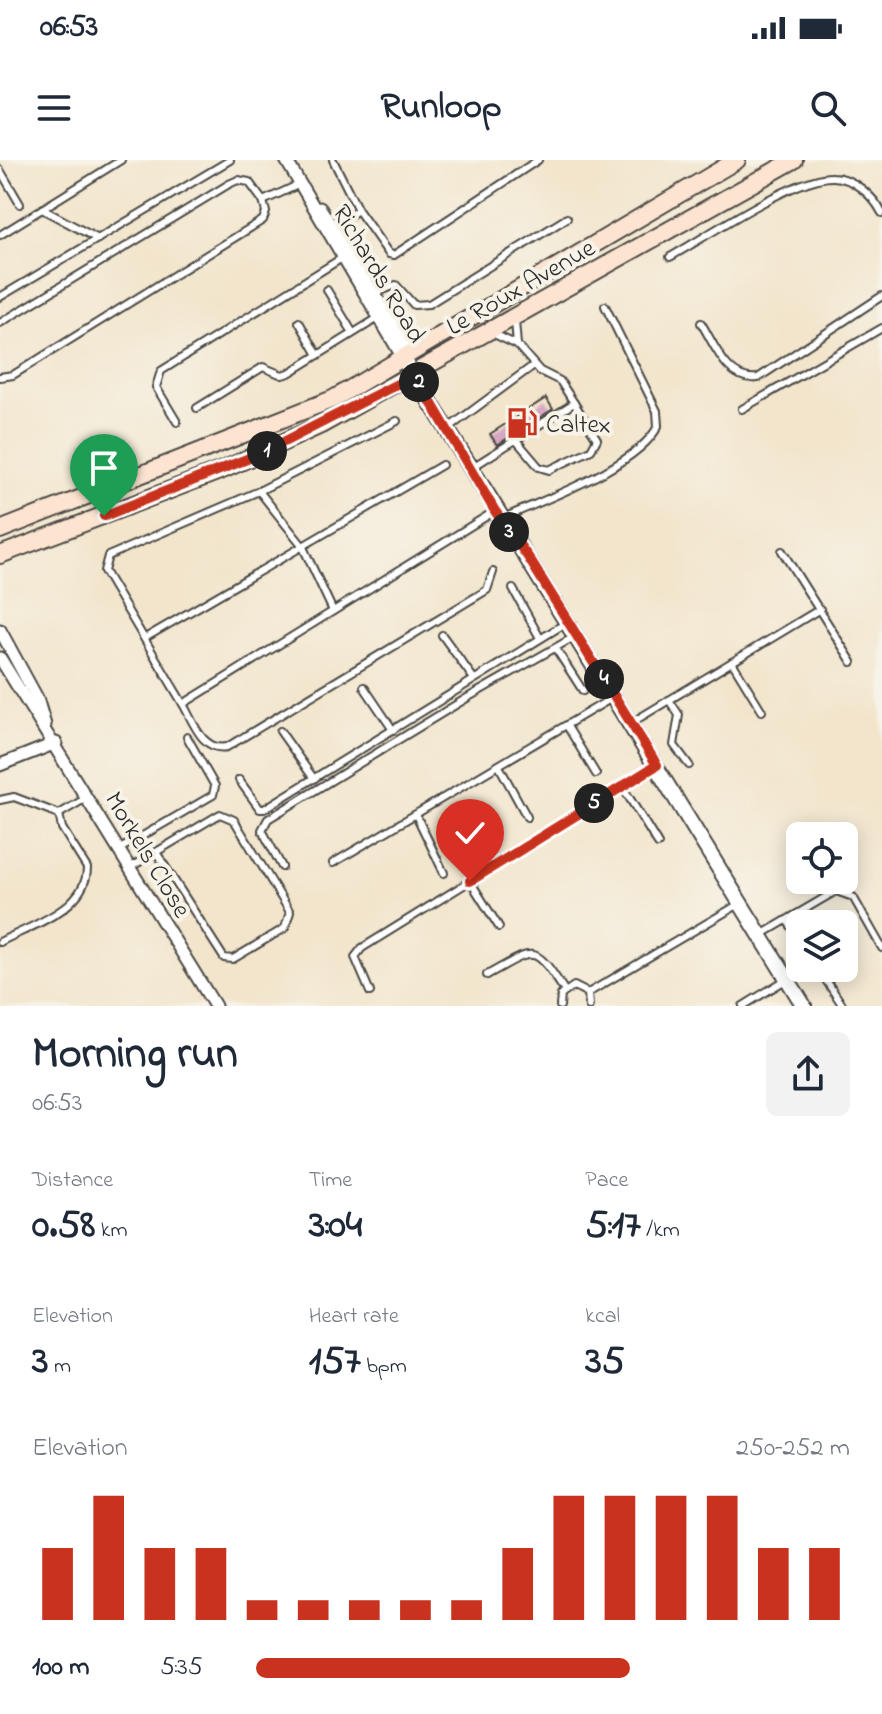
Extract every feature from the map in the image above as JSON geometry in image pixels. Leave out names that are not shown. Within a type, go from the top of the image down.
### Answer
[{"type":"main road","name":"Le Roux Avenue","points":[[0,530],[333,399],[737,160]]},
{"type":"main road","name":"Le Roux Avenue","points":[[0,555],[262,453],[420,373],[516,314],[794,160]]},
{"type":"street","name":"Richards Road","points":[[286,160],[378,318],[408,355],[454,424],[474,466]]},
{"type":"street","name":"Richards Road","points":[[298,180],[333,226],[375,293],[408,355]]},
{"type":"street","name":"Richards Road","points":[[420,373],[528,557],[786,977]]},
{"type":"street","name":"Morkels Close","points":[[0,630],[37,698],[45,726]]},
{"type":"street","name":"Morkels Close","points":[[0,658],[24,700],[56,743],[215,1006]]},
{"type":"street","points":[[1,764],[56,743]]},
{"type":"street","name":"Richards Road","points":[[789,982],[804,1006]]},
{"type":"lane","points":[[0,235],[121,160]]},
{"type":"lane","points":[[0,297],[230,160]]},
{"type":"lane","points":[[333,160],[358,210],[389,254],[394,255],[538,160]]},
{"type":"lane","points":[[0,170],[20,204]]},
{"type":"lane","points":[[670,257],[791,190],[832,177],[850,182],[876,201],[882,213]]},
{"type":"lane","points":[[0,323],[229,184],[238,180],[249,182],[263,201],[266,212],[263,220],[21,370],[0,377]]},
{"type":"lane","points":[[263,201],[298,180]]},
{"type":"lane","points":[[42,209],[98,239]]},
{"type":"lane","points":[[333,226],[358,210]]},
{"type":"lane","points":[[375,293],[396,285],[414,305],[429,304],[567,218]]},
{"type":"lane","points":[[177,422],[156,387],[161,371],[342,258]]},
{"type":"lane","points":[[327,290],[353,333]]},
{"type":"lane","points":[[701,323],[737,376],[758,378],[882,296]]},
{"type":"lane","points":[[183,704],[333,611],[502,513],[578,487],[642,446],[658,426],[657,411],[605,306]]},
{"type":"lane","points":[[516,314],[517,345]]},
{"type":"lane","points":[[197,408],[263,367],[282,375],[378,318]]},
{"type":"lane","points":[[299,322],[318,355]]},
{"type":"lane","points":[[742,409],[882,328]]},
{"type":"lane","points":[[486,333],[517,345],[534,365],[560,381],[595,433],[594,447],[549,470],[539,467],[516,440]]},
{"type":"lane","points":[[454,424],[534,365]]},
{"type":"lane","points":[[474,466],[574,403]]},
{"type":"lane","points":[[397,421],[259,491],[108,556],[104,571],[204,741],[217,748],[227,747],[487,590],[493,572]]},
{"type":"lane","points":[[145,638],[442,465]]},
{"type":"lane","points":[[259,491],[302,545],[333,611]]},
{"type":"lane","points":[[782,551],[852,662]]},
{"type":"lane","points":[[513,589],[540,638]]},
{"type":"lane","points":[[631,723],[820,609]]},
{"type":"lane","points":[[239,780],[264,809],[569,621]]},
{"type":"lane","points":[[442,635],[474,679]]},
{"type":"lane","points":[[282,867],[262,830],[268,819],[577,635]]},
{"type":"lane","points":[[556,649],[583,691]]},
{"type":"lane","points":[[732,662],[762,711]]},
{"type":"lane","points":[[364,687],[393,730]]},
{"type":"lane","points":[[333,863],[615,696]]},
{"type":"lane","points":[[669,700],[679,715],[674,745],[689,765]]},
{"type":"lane","points":[[567,726],[596,774]]},
{"type":"lane","points":[[280,731],[314,779]]},
{"type":"lane","points":[[120,849],[206,802],[213,795],[215,786],[187,737]]},
{"type":"lane","points":[[370,992],[355,957],[357,951],[657,765]]},
{"type":"lane","points":[[499,766],[527,817]]},
{"type":"lane","points":[[622,786],[658,844]]},
{"type":"lane","points":[[0,800],[14,797],[59,814]]},
{"type":"lane","points":[[59,814],[88,797]]},
{"type":"lane","points":[[0,942],[69,905],[84,884],[87,868],[62,828],[59,814]]},
{"type":"lane","points":[[131,867],[156,852],[220,814],[227,815],[234,820],[290,912],[290,921],[285,928],[233,959],[224,958],[156,852]]},
{"type":"lane","points":[[416,815],[444,873]]},
{"type":"lane","points":[[470,881],[499,927]]},
{"type":"lane","points":[[804,910],[836,891],[845,892],[853,897],[882,948]]},
{"type":"lane","points":[[588,993],[741,903]]},
{"type":"lane","points":[[761,935],[786,921]]},
{"type":"lane","points":[[487,975],[525,954],[533,953],[545,960],[564,990],[560,1006]]},
{"type":"lane","points":[[743,1006],[786,980]]},
{"type":"lane","points":[[827,982],[843,1006]]},
{"type":"lane","points":[[564,990],[574,986],[588,993]]},
{"type":"lane","points":[[588,993],[589,1006]]},
{"type":"lane","points":[[758,996],[764,1006]]},
{"type":"building","name":"Caltex","points":[[546,398],[553,409],[497,445],[490,434]]},
{"type":"place","name":"Caltex","points":[[522,423]]},
{"type":"route","points":[[104,516],[262,453],[415,375],[495,511],[569,621],[657,765],[470,881]]}]
